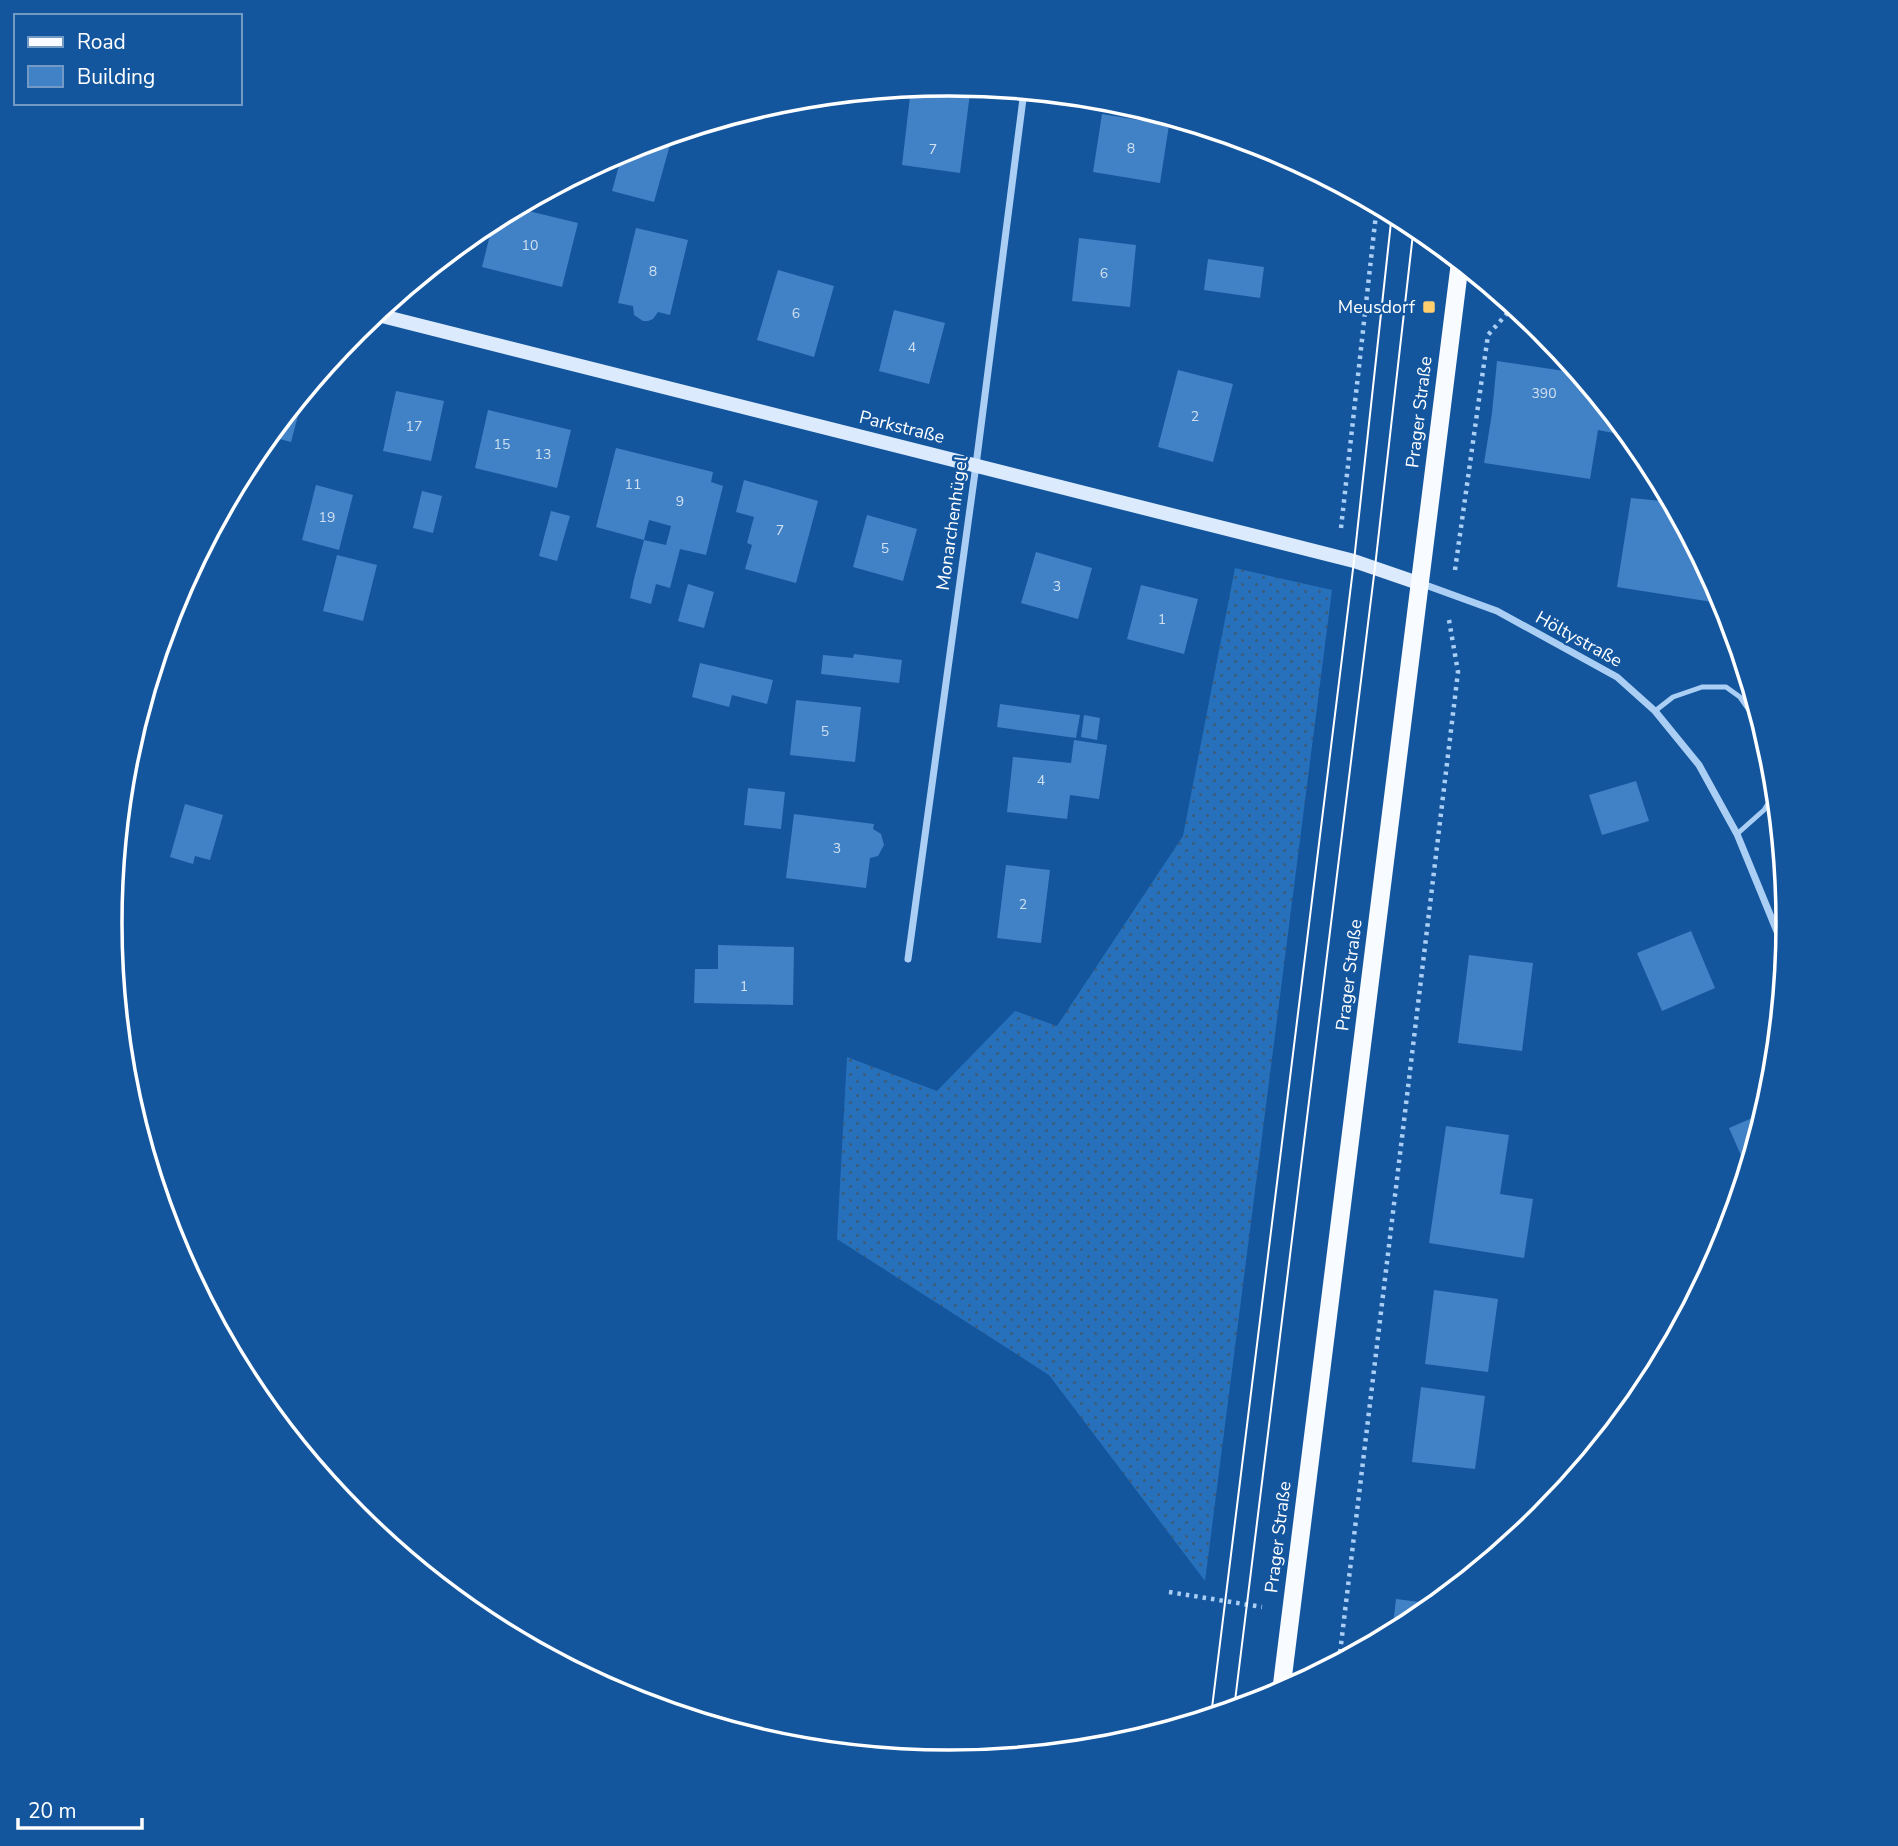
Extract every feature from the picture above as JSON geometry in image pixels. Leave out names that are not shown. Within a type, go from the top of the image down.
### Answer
[{"type":"main road","name":"Prager Straße","points":[[1282,1679],[1459,272]]},
{"type":"street","name":"Monarchenhügel","points":[[908,959],[1023,100]]},
{"type":"street","name":"Parkstraße","points":[[387,317],[1338,556],[1419,583]]},
{"type":"street","name":"Höltystraße","points":[[1419,583],[1497,611],[1617,677],[1655,711],[1699,765],[1737,834],[1776,929]]},
{"type":"lane","points":[[1655,711],[1673,697],[1702,687],[1726,687],[1740,697],[1748,708]]},
{"type":"lane","points":[[1737,834],[1767,805]]},
{"type":"path","points":[[1338,556],[1376,216]]},
{"type":"path","points":[[1340,1651],[1458,672],[1449,623],[1452,595],[1488,335],[1507,313]]},
{"type":"path","points":[[1169,1592],[1290,1611]]},
{"type":"shaded area","points":[[1235,568],[1332,590],[1205,1581],[1049,1375],[837,1239],[847,1057],[937,1091],[1015,1011],[1057,1026],[1183,836]]},
{"type":"building","points":[[910,97],[970,97],[960,173],[902,165]]},
{"type":"building","points":[[1102,114],[1169,126],[1160,183],[1093,172]]},
{"type":"building","points":[[670,145],[654,202],[612,191],[619,165]]},
{"type":"building","points":[[529,211],[578,223],[562,287],[482,267],[490,236]]},
{"type":"building","points":[[636,228],[688,240],[670,315],[658,312],[648,321],[634,315],[633,306],[618,303]]},
{"type":"building","points":[[1079,238],[1136,245],[1130,307],[1072,301]]},
{"type":"building","points":[[1208,259],[1264,267],[1260,298],[1204,290]]},
{"type":"building","points":[[778,270],[834,286],[814,357],[757,340]]},
{"type":"building","points":[[894,310],[945,323],[929,384],[879,371]]},
{"type":"building","points":[[1497,361],[1565,371],[1614,433],[1598,430],[1590,479],[1484,463]]},
{"type":"building","points":[[1178,370],[1233,384],[1213,462],[1158,447]]},
{"type":"building","points":[[396,391],[444,401],[431,461],[383,451]]},
{"type":"building","points":[[488,410],[571,430],[557,488],[475,468]]},
{"type":"building","points":[[299,413],[291,442],[280,439]]},
{"type":"building","points":[[616,448],[713,472],[711,482],[723,486],[706,555],[680,549],[670,588],[656,584],[651,604],[630,598],[644,540],[596,527]],"holes":[[[649,520],[671,526],[666,545],[644,540]]]},
{"type":"building","points":[[744,480],[818,501],[796,583],[745,569],[752,545],[747,543],[754,517],[736,512]]},
{"type":"building","points":[[316,485],[353,495],[339,550],[302,540]]},
{"type":"building","points":[[422,491],[442,496],[433,533],[413,528]]},
{"type":"building","points":[[1631,498],[1659,501],[1711,602],[1617,587]]},
{"type":"building","points":[[551,511],[570,516],[557,561],[539,556]]},
{"type":"building","points":[[867,515],[917,529],[903,581],[853,567]]},
{"type":"building","points":[[1036,552],[1092,568],[1078,619],[1021,603]]},
{"type":"building","points":[[337,555],[377,565],[363,621],[323,611]]},
{"type":"building","points":[[688,584],[714,592],[704,628],[678,621]]},
{"type":"building","points":[[1141,585],[1198,599],[1184,654],[1127,639]]},
{"type":"building","points":[[854,654],[902,660],[899,683],[821,674],[823,655],[853,658]]},
{"type":"building","points":[[700,663],[773,680],[767,704],[732,695],[729,707],[692,697]]},
{"type":"building","points":[[796,700],[861,707],[855,762],[790,755]]},
{"type":"building","points":[[1000,704],[1080,715],[1076,738],[997,727]]},
{"type":"building","points":[[1084,715],[1100,718],[1097,740],[1081,737]]},
{"type":"building","points":[[1074,740],[1107,745],[1099,799],[1070,795],[1067,819],[1007,812],[1013,757],[1071,763]]},
{"type":"building","points":[[1636,781],[1649,821],[1602,835],[1589,795]]},
{"type":"building","points":[[748,788],[785,792],[781,829],[744,825]]},
{"type":"building","points":[[185,804],[223,815],[210,860],[195,856],[193,864],[170,857]]},
{"type":"building","points":[[794,814],[874,824],[873,829],[881,834],[884,845],[878,856],[870,858],[866,888],[786,878]]},
{"type":"building","points":[[1006,865],[1050,870],[1041,943],[997,938]]},
{"type":"building","points":[[1691,931],[1715,988],[1662,1011],[1637,953]]},
{"type":"building","points":[[718,945],[794,947],[793,1005],[694,1003],[695,969],[718,969]]},
{"type":"building","points":[[1469,955],[1533,963],[1522,1051],[1458,1043]]},
{"type":"building","points":[[1752,1118],[1742,1157],[1729,1128]]},
{"type":"building","points":[[1446,1126],[1509,1135],[1500,1194],[1533,1199],[1524,1258],[1429,1243]]},
{"type":"building","points":[[1434,1290],[1498,1299],[1488,1372],[1425,1364]]},
{"type":"building","points":[[1421,1387],[1485,1396],[1475,1469],[1412,1462]]},
{"type":"building","points":[[1396,1599],[1419,1602],[1408,1610],[1394,1619]]},
{"type":"tram line","points":[[1212,1707],[1354,561],[1391,225]]},
{"type":"tram line","points":[[1235,1698],[1375,567],[1412,239]]},
{"type":"place","name":"Meusdorf","points":[[1429,307]]}]
